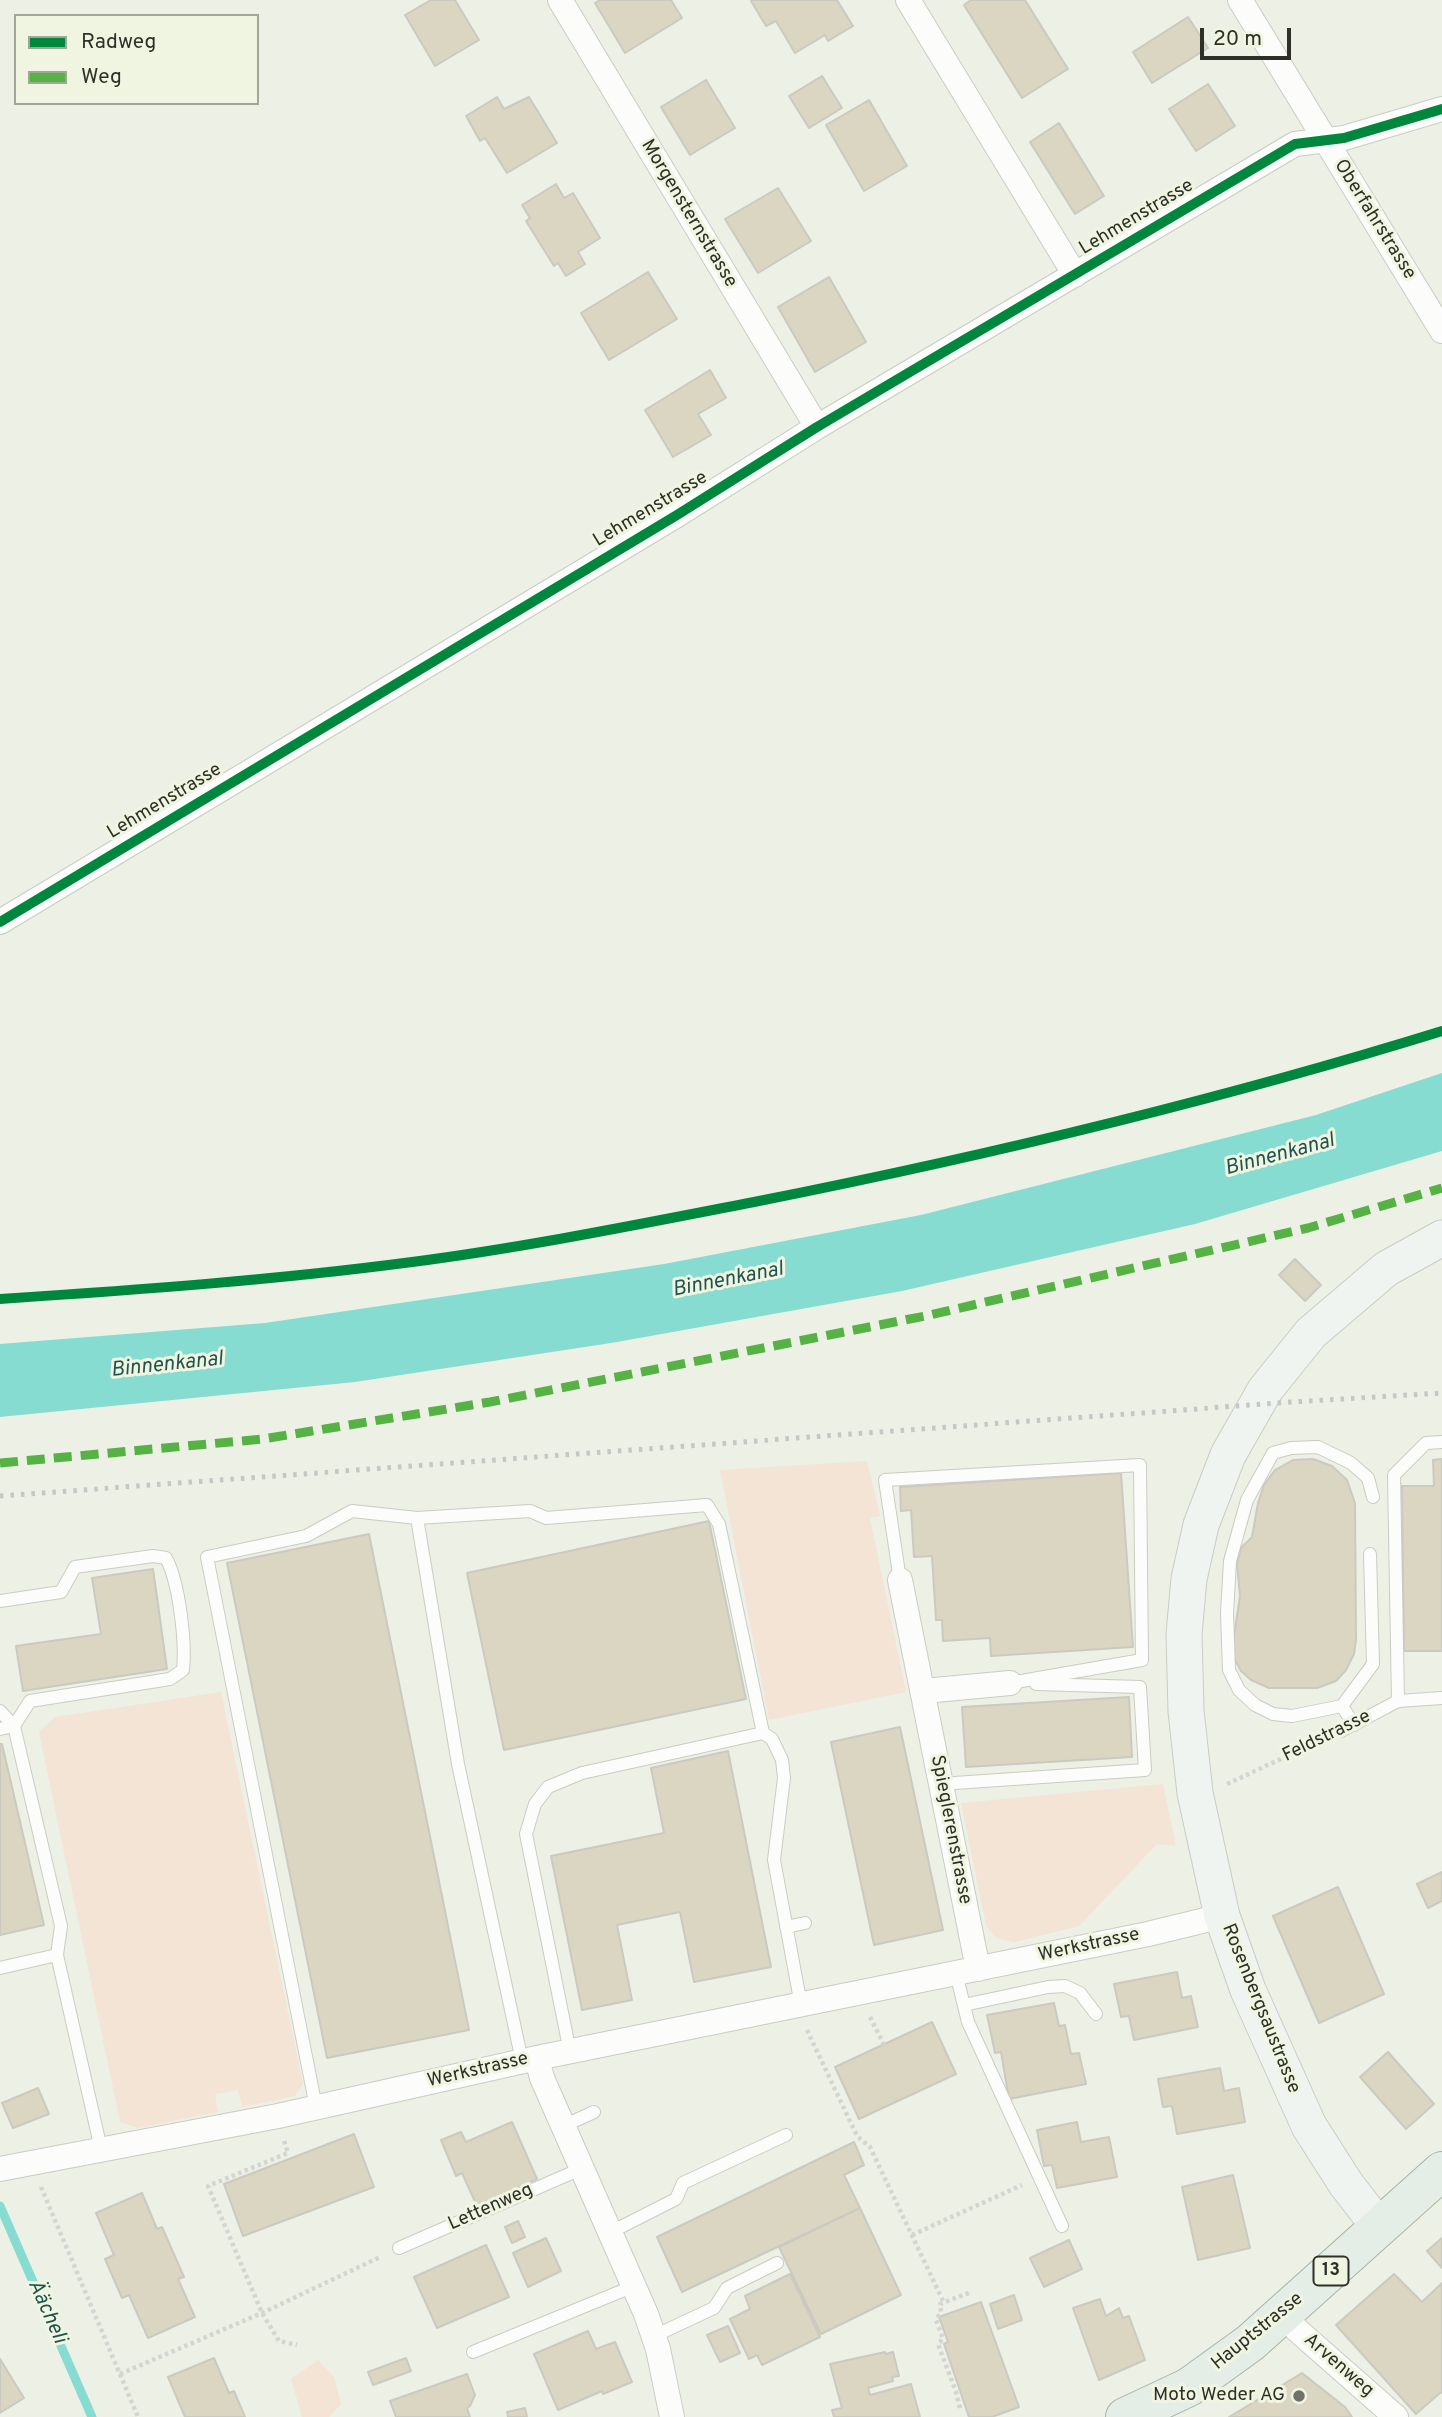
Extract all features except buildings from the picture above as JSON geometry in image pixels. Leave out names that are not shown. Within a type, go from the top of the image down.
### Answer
[{"type":"main road","name":"Hauptstrasse","points":[[1125,2417],[1188,2387],[1250,2343],[1442,2171]]},
{"type":"street","name":"Morgensternstrasse","points":[[560,0],[817,427]]},
{"type":"street","points":[[908,0],[1075,275]]},
{"type":"street","name":"Oberfahrstrasse","points":[[1240,0],[1442,331]]},
{"type":"street","name":"Lehmenstrasse","points":[[0,922],[677,515],[817,427],[1295,144],[1344,138],[1442,109]]},
{"type":"street","name":"Rosenbergsaustrasse","points":[[1380,2228],[1346,2184],[1310,2126],[1248,1990],[1222,1916],[1195,1793],[1186,1711],[1184,1634],[1189,1579],[1201,1525],[1228,1455],[1265,1390],[1311,1333],[1386,1269],[1442,1238]]},
{"type":"street","name":"Spieglerenstrasse","points":[[900,1580],[924,1691],[940,1784],[967,1971]]},
{"type":"street","points":[[924,1691],[1010,1683]]},
{"type":"street","name":"Werkstrasse","points":[[11,2167],[316,2108],[570,2052],[802,2014],[967,1971],[1222,1916]]},
{"type":"street","points":[[530,2060],[542,2078],[583,2168],[654,2336],[672,2417]]},
{"type":"street","name":"Arvenweg","points":[[1282,2313],[1297,2330],[1396,2417]]},
{"type":"lane","points":[[1398,1701],[1394,1475],[1426,1443],[1442,1443]]},
{"type":"lane","points":[[1370,1554],[1373,1664],[1342,1706],[1303,1714],[1273,1714],[1255,1705],[1239,1690],[1229,1670],[1227,1613],[1230,1561],[1247,1500],[1273,1453],[1291,1448],[1318,1447],[1351,1463],[1368,1478],[1373,1497]]},
{"type":"lane","points":[[900,1580],[885,1480],[1140,1465],[1142,1660],[1010,1683]]},
{"type":"lane","points":[[316,2108],[207,1557],[306,1536],[352,1511],[416,1518],[530,1511],[546,1518],[707,1505],[719,1524],[763,1733],[772,1739],[782,1760],[783,1778],[774,1860],[802,2014]]},
{"type":"lane","points":[[416,1518],[458,1764],[530,2060]]},
{"type":"lane","points":[[0,1601],[61,1591],[75,1567],[153,1556],[166,1558],[173,1571],[185,1651],[183,1670],[170,1679],[30,1701],[14,1726],[0,1729]]},
{"type":"lane","points":[[940,1784],[1145,1770],[1140,1687],[1010,1683]]},
{"type":"lane","name":"Feldstrasse","points":[[1341,1731],[1398,1701],[1442,1698]]},
{"type":"lane","points":[[1342,1706],[1354,1725]]},
{"type":"lane","points":[[0,1711],[14,1726],[61,1926],[57,1955],[101,2149]]},
{"type":"lane","points":[[570,2052],[526,1834],[535,1804],[548,1787],[582,1773],[763,1733]]},
{"type":"lane","points":[[786,1927],[804,1923]]},
{"type":"lane","points":[[0,1968],[57,1955]]},
{"type":"lane","points":[[967,1971],[964,2005],[968,2022],[1062,2226]]},
{"type":"lane","points":[[964,2005],[1048,1987],[1065,1986],[1080,1993],[1096,2014]]},
{"type":"lane","points":[[563,2126],[594,2112]]},
{"type":"lane","points":[[611,2232],[676,2199],[683,2183],[786,2135]]},
{"type":"lane","name":"Lettenweg","points":[[399,2248],[583,2168]]},
{"type":"lane","points":[[654,2336],[714,2308],[727,2288],[777,2263]]},
{"type":"lane","points":[[473,2352],[634,2286]]},
{"type":"path","points":[[866,2010],[884,2045]]},
{"type":"path","points":[[802,2014],[857,2136],[870,2147],[944,2303]]},
{"type":"path","points":[[282,2133],[288,2152],[208,2186],[262,2313],[279,2341],[297,2345]]},
{"type":"path","points":[[39,2183],[138,2417]]},
{"type":"path","points":[[912,2235],[1027,2183]]},
{"type":"path","points":[[120,2374],[262,2313],[399,2248]]},
{"type":"path","points":[[960,2408],[938,2344],[943,2339],[936,2320],[941,2312],[940,2304],[971,2292]]},
{"type":"shaded area","points":[[867,1461],[880,1516],[870,1518],[906,1692],[769,1720],[720,1470]]},
{"type":"shaded area","points":[[221,1692],[303,2084],[295,2096],[242,2107],[238,2090],[215,2094],[218,2112],[138,2128],[120,2122],[39,1732],[55,1717]]},
{"type":"shaded area","points":[[1163,1784],[1176,1846],[1157,1844],[1079,1926],[1015,1942],[996,1938],[986,1925],[961,1803]]},
{"type":"shaded area","points":[[318,2360],[334,2377],[341,2404],[329,2417],[302,2417],[291,2379]]},
{"type":"water","name":"Binnenkanal","points":[[1442,1073],[1442,1151],[1195,1224],[902,1291],[611,1343],[355,1382],[0,1417],[0,1344],[265,1323],[664,1264],[921,1215],[1316,1115]]},
{"type":"waterway","name":"Äächeli","points":[[0,2206],[92,2417]]},
{"type":"railway","points":[[0,1496],[1442,1393]]},
{"type":"marked path","points":[[0,1463],[263,1439],[490,1402],[925,1316],[1308,1228],[1442,1188]]},
{"type":"cycle path","points":[[0,922],[677,515],[817,427],[1295,144],[1344,138],[1442,109]]},
{"type":"cycle path","points":[[0,1299],[309,1274],[455,1256],[583,1235],[841,1184],[1100,1126],[1272,1081],[1442,1031]]},
{"type":"place","name":"Moto Weder AG","points":[[1299,2396]]}]
